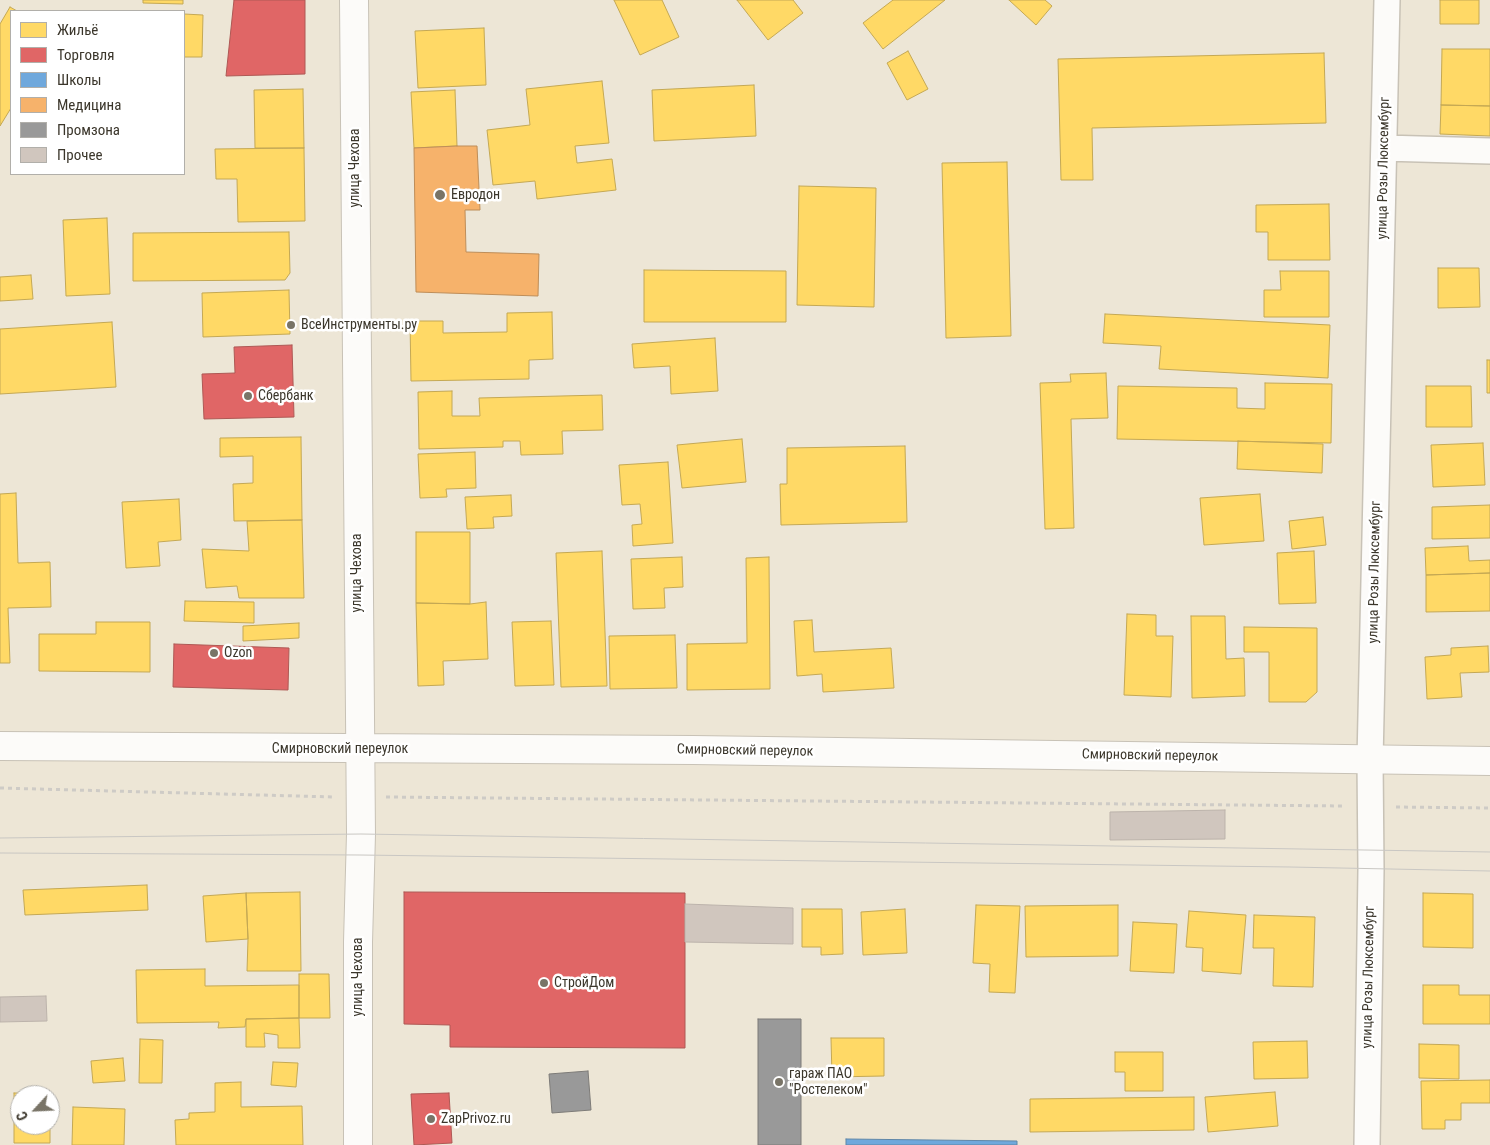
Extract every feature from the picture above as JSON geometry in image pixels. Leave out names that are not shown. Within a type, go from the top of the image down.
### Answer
[{"type":"main road","name":"улица Чехова","points":[[354,0],[360,797],[358,1145]]},
{"type":"main road","name":"Смирновский переулок","points":[[0,746],[693,750],[1370,760],[1490,760]]},
{"type":"street","name":"улица Розы Люксембург","points":[[1367,1145],[1370,760],[1387,0]]},
{"type":"street","points":[[1384,148],[1490,151]]},
{"type":"path","points":[[0,788],[360,797],[1490,808]]},
{"type":"building: Жильё","points":[[143,0],[183,0],[183,4],[143,3]]},
{"type":"building: Жильё","points":[[614,0],[662,0],[679,37],[640,55]]},
{"type":"building: Жильё","points":[[737,0],[793,0],[803,13],[768,40]]},
{"type":"building: Жильё","points":[[893,0],[945,0],[883,49],[863,23]]},
{"type":"building: Жильё","points":[[1009,0],[1045,0],[1052,6],[1036,25]]},
{"type":"building: Жильё","points":[[1440,0],[1479,0],[1479,24],[1440,24]]},
{"type":"building: Жильё","points":[[10,7],[15,10],[10,10],[10,110],[0,126],[0,24]]},
{"type":"building: Жильё","points":[[185,14],[203,15],[202,57],[185,57]]},
{"type":"building: Жильё","points":[[484,28],[486,85],[418,88],[415,31]]},
{"type":"building: Жильё","points":[[1442,49],[1490,49],[1490,106],[1441,105]]},
{"type":"building: Жильё","points":[[908,51],[928,89],[907,100],[887,63]]},
{"type":"building: Жильё","points":[[1324,53],[1326,123],[1092,128],[1093,180],[1061,180],[1058,59]]},
{"type":"building: Жильё","points":[[602,81],[609,143],[575,146],[577,163],[612,159],[616,190],[537,199],[535,181],[493,185],[487,130],[530,125],[526,89]]},
{"type":"building: Жильё","points":[[754,85],[756,136],[654,141],[652,90]]},
{"type":"building: Жильё","points":[[303,89],[304,148],[255,148],[254,90]]},
{"type":"building: Жильё","points":[[455,90],[457,146],[414,148],[411,92]]},
{"type":"building: Жильё","points":[[1441,105],[1490,106],[1490,136],[1440,134]]},
{"type":"building: Жильё","points":[[304,148],[305,221],[238,222],[237,179],[216,179],[215,149]]},
{"type":"building: Жильё","points":[[1007,162],[1011,336],[946,338],[942,163]]},
{"type":"building: Жильё","points":[[799,186],[876,188],[874,307],[797,305]]},
{"type":"building: Жильё","points":[[1329,204],[1330,260],[1268,260],[1268,232],[1256,232],[1256,205]]},
{"type":"building: Жильё","points":[[107,218],[110,294],[66,296],[63,220]]},
{"type":"building: Жильё","points":[[289,232],[290,273],[285,280],[133,281],[133,233]]},
{"type":"building: Жильё","points":[[1438,268],[1479,268],[1480,307],[1438,308]]},
{"type":"building: Жильё","points":[[644,270],[786,271],[786,322],[644,322]]},
{"type":"building: Жильё","points":[[1280,271],[1329,271],[1329,317],[1264,317],[1264,290],[1281,290]]},
{"type":"building: Жильё","points":[[31,275],[33,299],[0,301],[0,277]]},
{"type":"building: Жильё","points":[[289,290],[290,334],[203,337],[202,293]]},
{"type":"building: Жильё","points":[[552,312],[553,359],[529,360],[529,379],[411,381],[410,321],[443,321],[443,333],[507,332],[507,313]]},
{"type":"building: Жильё","points":[[1105,314],[1330,325],[1328,378],[1159,369],[1161,346],[1103,343]]},
{"type":"building: Жильё","points":[[112,322],[116,387],[0,394],[0,329]]},
{"type":"building: Жильё","points":[[715,338],[718,391],[671,394],[670,366],[634,368],[632,344]]},
{"type":"building: Жильё","points":[[1487,360],[1490,360],[1490,393],[1487,393]]},
{"type":"building: Жильё","points":[[1106,373],[1108,418],[1071,419],[1074,528],[1045,529],[1040,383],[1071,382],[1070,374]]},
{"type":"building: Жильё","points":[[1265,383],[1332,384],[1331,443],[1117,439],[1118,386],[1237,388],[1237,408],[1265,409]]},
{"type":"building: Жильё","points":[[1426,386],[1471,386],[1472,427],[1426,427]]},
{"type":"building: Жильё","points":[[452,391],[452,416],[480,416],[479,398],[602,395],[603,430],[562,431],[563,454],[521,455],[520,441],[503,441],[503,447],[419,449],[418,392]]},
{"type":"building: Жильё","points":[[301,437],[302,520],[234,521],[233,484],[253,483],[253,456],[220,457],[220,438]]},
{"type":"building: Жильё","points":[[742,439],[746,482],[682,488],[677,445]]},
{"type":"building: Жильё","points":[[1238,441],[1323,444],[1322,473],[1237,469]]},
{"type":"building: Жильё","points":[[1483,443],[1485,485],[1433,487],[1431,445]]},
{"type":"building: Жильё","points":[[905,446],[907,522],[781,525],[780,484],[787,484],[787,448]]},
{"type":"building: Жильё","points":[[475,452],[476,488],[446,489],[447,497],[420,498],[418,454]]},
{"type":"building: Жильё","points":[[668,462],[673,543],[633,546],[632,525],[642,524],[640,504],[622,505],[619,465]]},
{"type":"building: Жильё","points":[[16,493],[18,563],[50,562],[51,607],[8,608],[10,663],[0,663],[0,494]]},
{"type":"building: Жильё","points":[[1260,494],[1264,541],[1204,545],[1200,498]]},
{"type":"building: Жильё","points":[[511,495],[512,516],[493,517],[494,528],[467,529],[465,497]]},
{"type":"building: Жильё","points":[[179,499],[181,540],[158,542],[160,566],[126,568],[122,502]]},
{"type":"building: Жильё","points":[[1490,505],[1490,538],[1432,539],[1432,507]]},
{"type":"building: Жильё","points":[[1323,517],[1326,545],[1292,549],[1289,521]]},
{"type":"building: Жильё","points":[[302,520],[304,598],[239,598],[237,586],[206,588],[202,549],[249,551],[247,521]]},
{"type":"building: Жильё","points":[[416,532],[470,532],[470,604],[416,603]]},
{"type":"building: Жильё","points":[[1468,546],[1469,561],[1490,560],[1490,573],[1426,575],[1425,548]]},
{"type":"building: Жильё","points":[[602,551],[607,686],[561,687],[556,553]]},
{"type":"building: Жильё","points":[[1314,551],[1316,603],[1279,604],[1277,553]]},
{"type":"building: Жильё","points":[[682,557],[683,587],[664,588],[665,608],[633,609],[631,559]]},
{"type":"building: Жильё","points":[[769,557],[770,689],[687,690],[687,644],[747,643],[746,558]]},
{"type":"building: Жильё","points":[[1490,573],[1490,611],[1426,612],[1426,575]]},
{"type":"building: Жильё","points":[[185,601],[254,602],[254,623],[184,621]]},
{"type":"building: Жильё","points":[[486,602],[488,659],[443,661],[444,685],[418,686],[416,603],[470,604]]},
{"type":"building: Жильё","points":[[1127,614],[1156,615],[1156,636],[1173,636],[1171,697],[1124,695]]},
{"type":"building: Жильё","points":[[1191,616],[1225,616],[1226,659],[1244,658],[1245,696],[1192,698]]},
{"type":"building: Жильё","points":[[812,620],[814,652],[891,648],[894,688],[823,692],[822,674],[797,676],[794,621]]},
{"type":"building: Жильё","points":[[551,621],[554,685],[515,686],[512,622]]},
{"type":"building: Жильё","points":[[96,622],[150,622],[150,672],[39,671],[39,634],[96,634]]},
{"type":"building: Жильё","points":[[299,623],[299,638],[243,641],[243,626]]},
{"type":"building: Жильё","points":[[1244,627],[1317,628],[1317,692],[1306,702],[1269,702],[1269,652],[1244,652]]},
{"type":"building: Жильё","points":[[675,635],[677,688],[610,689],[609,636]]},
{"type":"building: Жильё","points":[[1488,646],[1489,672],[1460,673],[1462,697],[1427,699],[1425,657],[1451,655],[1451,648]]},
{"type":"building: Жильё","points":[[147,885],[148,910],[25,915],[23,890]]},
{"type":"building: Жильё","points":[[300,892],[301,971],[247,971],[246,893]]},
{"type":"building: Жильё","points":[[246,893],[248,939],[206,942],[203,896]]},
{"type":"building: Жильё","points":[[1423,893],[1473,894],[1473,948],[1423,947]]},
{"type":"building: Жильё","points":[[976,905],[1020,906],[1015,993],[989,992],[990,964],[973,963]]},
{"type":"building: Жильё","points":[[1118,905],[1118,956],[1026,957],[1025,906]]},
{"type":"building: Жильё","points":[[802,909],[842,909],[843,954],[821,955],[821,947],[802,947]]},
{"type":"building: Жильё","points":[[905,909],[907,953],[863,955],[861,912]]},
{"type":"building: Жильё","points":[[1189,911],[1246,915],[1241,974],[1202,971],[1203,948],[1186,947]]},
{"type":"building: Жильё","points":[[1254,915],[1315,917],[1313,987],[1273,986],[1274,948],[1253,948]]},
{"type":"building: Жильё","points":[[1133,922],[1177,924],[1174,973],[1130,971]]},
{"type":"building: Жильё","points":[[205,969],[205,986],[299,985],[299,1018],[246,1019],[245,1027],[218,1028],[219,1022],[137,1023],[136,970]]},
{"type":"building: Жильё","points":[[299,974],[329,974],[330,1018],[299,1018]]},
{"type":"building: Жильё","points":[[1423,985],[1459,985],[1459,995],[1490,995],[1490,1024],[1423,1024]]},
{"type":"building: Жильё","points":[[299,1018],[300,1048],[278,1048],[278,1035],[264,1033],[265,1047],[246,1047],[246,1019]]},
{"type":"building: Жильё","points":[[831,1038],[884,1038],[884,1076],[832,1077]]},
{"type":"building: Жильё","points":[[140,1039],[163,1040],[162,1083],[139,1083]]},
{"type":"building: Жильё","points":[[1307,1041],[1308,1078],[1254,1079],[1253,1042]]},
{"type":"building: Жильё","points":[[1419,1044],[1459,1045],[1459,1079],[1419,1078]]},
{"type":"building: Жильё","points":[[1115,1052],[1163,1052],[1163,1091],[1125,1091],[1125,1072],[1115,1072]]},
{"type":"building: Жильё","points":[[123,1058],[125,1081],[93,1083],[91,1061]]},
{"type":"building: Жильё","points":[[273,1062],[298,1063],[296,1087],[271,1085]]},
{"type":"building: Жильё","points":[[1490,1080],[1490,1103],[1461,1103],[1461,1120],[1445,1120],[1445,1129],[1422,1129],[1421,1081]]},
{"type":"building: Жильё","points":[[241,1082],[241,1107],[302,1106],[303,1145],[176,1145],[175,1120],[189,1119],[189,1113],[215,1112],[215,1083]]},
{"type":"building: Жильё","points":[[1275,1092],[1278,1126],[1208,1132],[1205,1097]]},
{"type":"building: Жильё","points":[[1194,1097],[1194,1130],[1030,1132],[1030,1099]]},
{"type":"building: Жильё","points":[[73,1107],[125,1109],[124,1145],[72,1145]]},
{"type":"building: Жильё","points":[[14,1135],[50,1135],[50,1143],[14,1143]]},
{"type":"building: Торговля","points":[[234,0],[305,0],[305,74],[226,76]]},
{"type":"building: Торговля","name":"Сбербанк","points":[[292,345],[294,417],[204,419],[202,374],[235,373],[234,347]]},
{"type":"building: Торговля","points":[[174,644],[289,648],[288,690],[173,687]]},
{"type":"building: Торговля","name":"СтройДом","points":[[404,892],[685,893],[685,1048],[450,1047],[450,1025],[404,1024]]},
{"type":"building: Торговля","name":"ZapPrivoz.ru","points":[[449,1093],[452,1143],[414,1145],[411,1094]]},
{"type":"building: Школы","points":[[846,1139],[1017,1141],[1017,1145],[846,1145]]},
{"type":"building: Медицина","points":[[477,146],[480,210],[465,210],[466,252],[539,254],[538,296],[416,292],[414,148]]},
{"type":"building: Промзона","name":"гараж ПАО \"Ростелеком\"","points":[[758,1019],[801,1019],[801,1145],[758,1145]]},
{"type":"building: Промзона","points":[[588,1071],[591,1110],[552,1113],[549,1074]]},
{"type":"building: Прочее","points":[[1225,810],[1225,839],[1110,840],[1110,812]]},
{"type":"building: Прочее","points":[[685,904],[793,908],[793,944],[685,942]]},
{"type":"building: Прочее","points":[[46,996],[47,1021],[0,1022],[0,997]]},
{"type":"tram line","points":[[0,838],[361,834],[1490,852]]},
{"type":"tram line","points":[[0,853],[360,855],[1490,871]]},
{"type":"place","name":"Евродон","points":[[440,195]]},
{"type":"place","name":"ВсеИнструменты.ру","points":[[291,325]]},
{"type":"place","name":"Сбербанк","points":[[248,396]]},
{"type":"place","name":"Ozon","points":[[214,653]]},
{"type":"place","name":"СтройДом","points":[[544,983]]},
{"type":"place","name":"гараж ПАО \"Ростелеком\"","points":[[779,1082]]},
{"type":"place","name":"ZapPrivoz.ru","points":[[431,1119]]}]
